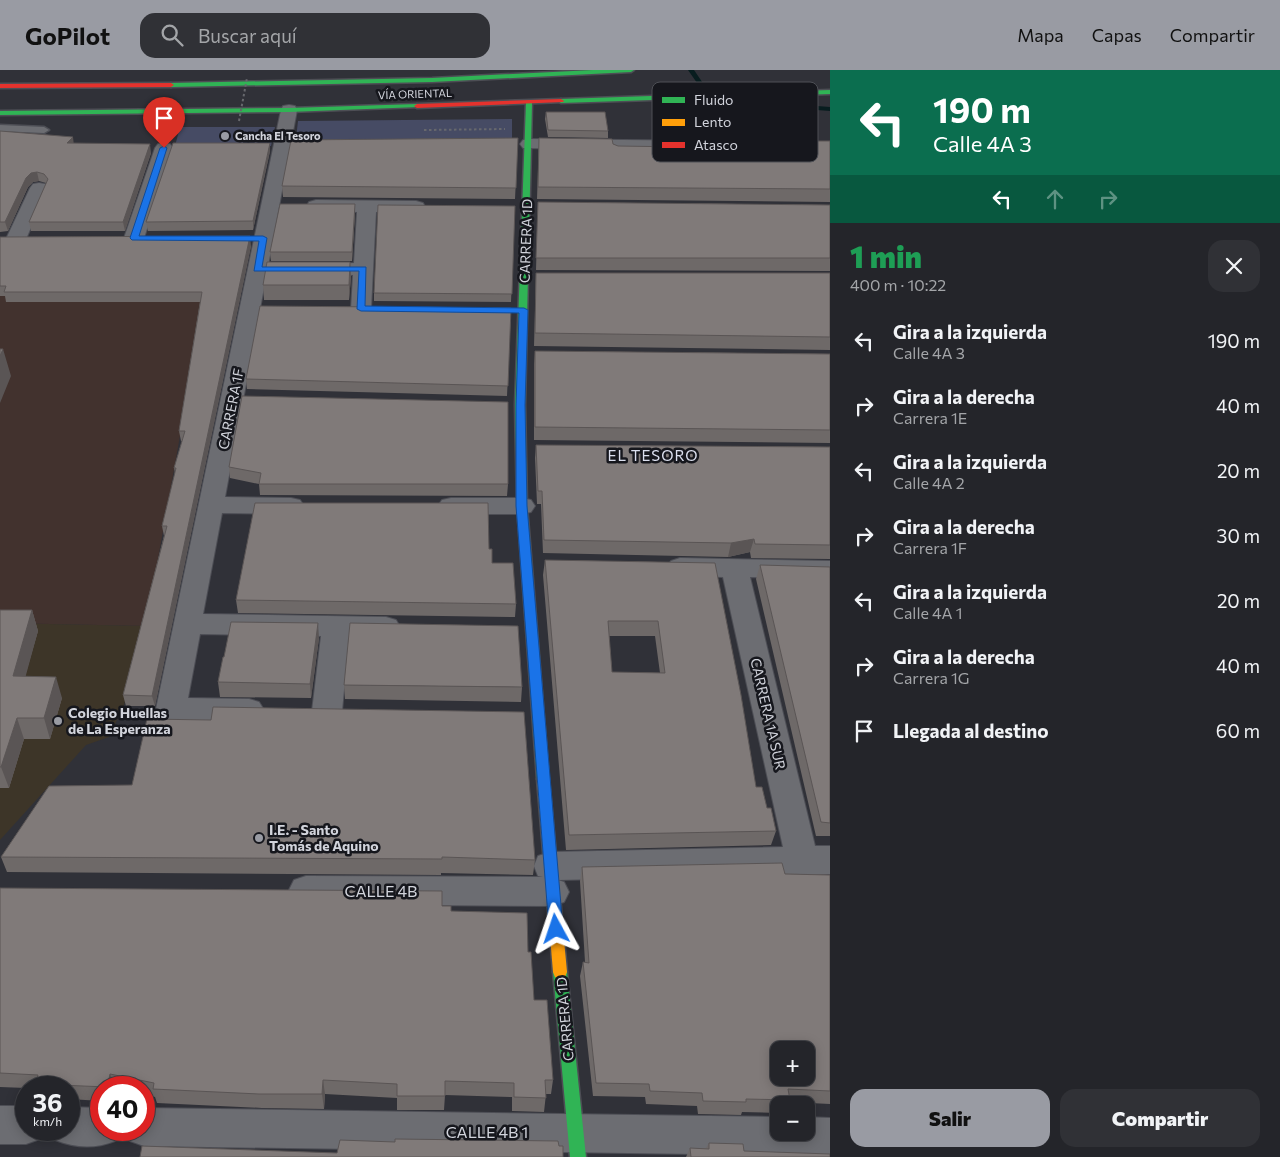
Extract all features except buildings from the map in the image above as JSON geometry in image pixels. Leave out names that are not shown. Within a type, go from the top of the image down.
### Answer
[{"type":"main road","name":"VÍA ORIENTAL","points":[[0,86],[234,85],[432,80],[631,70]]},
{"type":"main road","name":"VÍA ORIENTAL","points":[[0,113],[289,110],[652,98]]},
{"type":"main road","name":"CARRERA 1D","points":[[529,103],[528,207],[534,278],[514,310],[533,355],[510,405],[531,449],[522,506],[536,564],[532,629],[551,879],[576,1145]]},
{"type":"street","name":"CARRERA 1F","points":[[289,110],[286,206],[254,238],[276,269],[259,308],[242,399],[212,505],[171,709],[327,711]]},
{"type":"street","points":[[529,144],[652,145]]},
{"type":"street","points":[[134,238],[164,148]]},
{"type":"street","points":[[8,239],[39,188]]},
{"type":"street","points":[[286,206],[433,207]]},
{"type":"street","points":[[361,309],[367,206]]},
{"type":"street","points":[[509,207],[547,207]]},
{"type":"street","points":[[115,238],[154,238]]},
{"type":"street","points":[[8,239],[36,239]]},
{"type":"street","points":[[276,269],[364,269]]},
{"type":"street","points":[[212,505],[312,506]]},
{"type":"street","points":[[432,506],[522,506]]},
{"type":"street","points":[[655,566],[830,570]]},
{"type":"street","name":"CARRERA 1A SUR","points":[[734,568],[816,860]]},
{"type":"street","points":[[188,624],[414,627]]},
{"type":"street","points":[[336,626],[327,711],[356,712]]},
{"type":"street","points":[[502,628],[532,629]]},
{"type":"street","points":[[509,714],[538,715]]},
{"type":"street","name":"CALLE 4B","points":[[276,890],[551,879],[816,860]]},
{"type":"street","name":"CALLE 4B 1","points":[[155,1128],[320,1144],[576,1145],[830,1137]]},
{"type":"lane","points":[[0,128],[44,130]]},
{"type":"path","points":[[239,121],[247,78]]},
{"type":"shaded area","points":[[512,119],[512,144],[295,147],[298,121]]},
{"type":"shaded area","name":"Cancha El Tesoro","points":[[180,127],[275,127],[271,146],[175,146]]},
{"type":"shaded area","points":[[0,269],[209,274],[146,626],[0,623]]},
{"type":"shaded area","name":"Colegio Huellas de La Esperanza","points":[[0,623],[146,626],[124,705],[109,737],[86,745],[0,840]]},
{"type":"waterway","points":[[691,70],[699,82]]},
{"type":"waterway","points":[[818,108],[830,109]]},
{"type":"traffic: fast","points":[[171,85],[432,80],[631,70]]},
{"type":"traffic: fast","points":[[818,92],[830,92]]},
{"type":"traffic: fast","points":[[561,101],[652,98]]},
{"type":"traffic: fast","points":[[529,103],[520,405],[522,506],[543,779]]},
{"type":"traffic: fast","points":[[0,113],[289,110],[417,106]]},
{"type":"traffic: fast","points":[[560,972],[578,1157]]},
{"type":"traffic: slow","points":[[543,779],[560,972]]},
{"type":"traffic: jam","points":[[0,86],[171,85]]},
{"type":"traffic: jam","points":[[417,106],[561,101]]},
{"type":"place","name":"Cancha El Tesoro","points":[[225,136]]},
{"type":"place","name":"Colegio Huellas de La Esperanza","points":[[58,721]]},
{"type":"place","name":"I.E. - Santo Tomás de Aquino","points":[[259,838]]},
{"type":"district","name":"EL TESORO","points":[[653,456]]},
{"type":"route","points":[[164,148],[134,238],[263,238],[257,269],[364,269],[361,309],[524,310],[520,405],[522,506],[556,929]]}]
